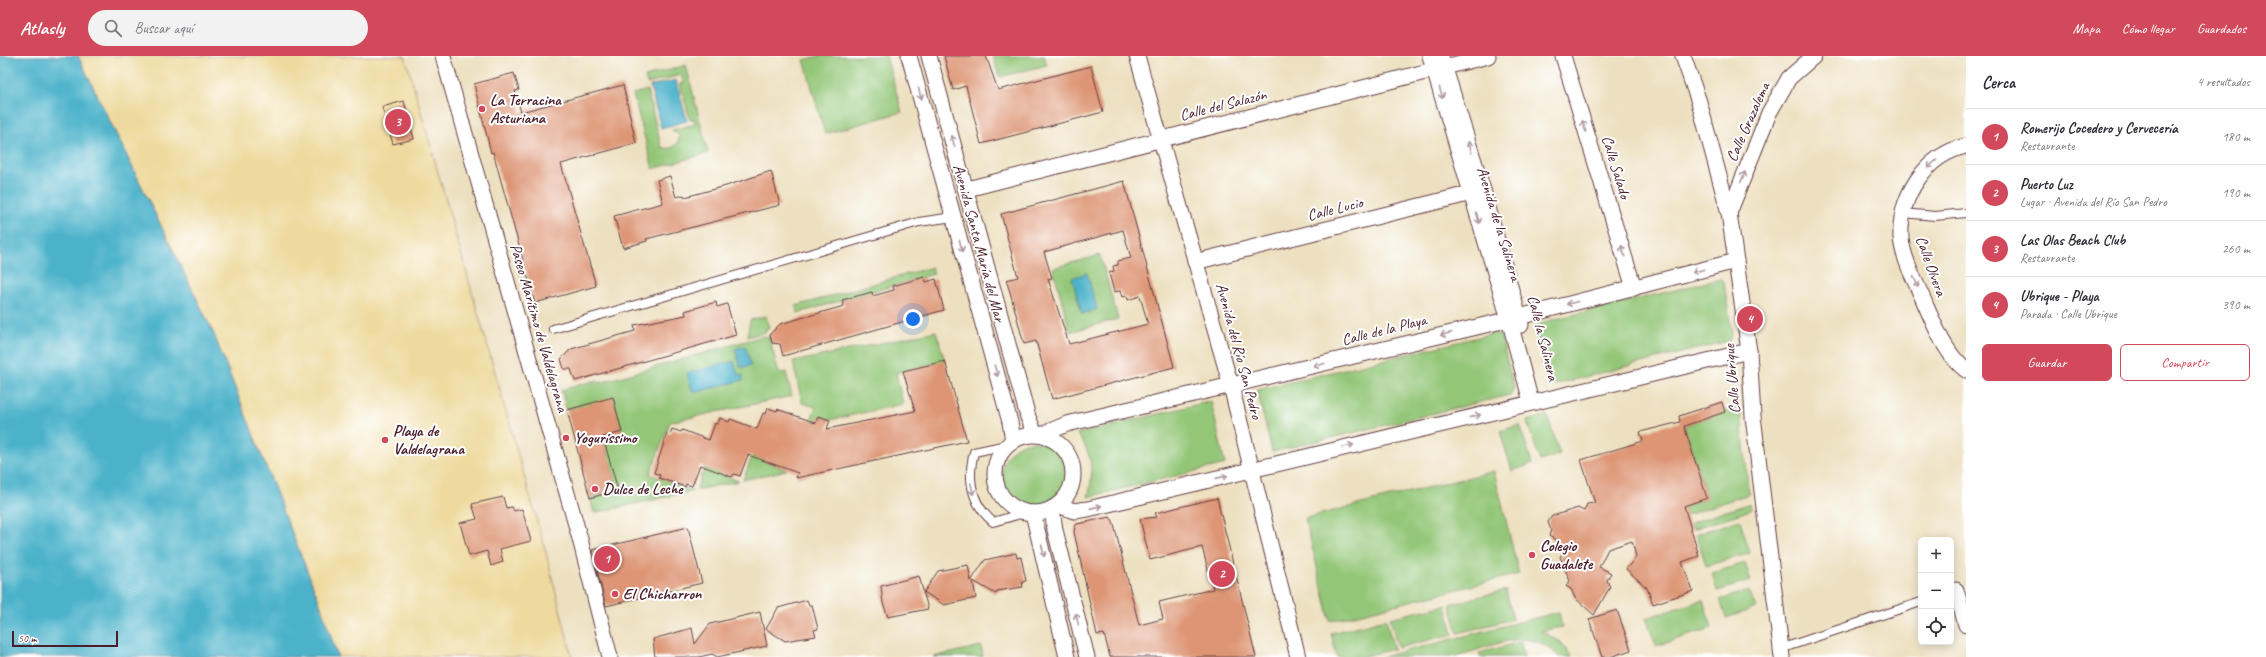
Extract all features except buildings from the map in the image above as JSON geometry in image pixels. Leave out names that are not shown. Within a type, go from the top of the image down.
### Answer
[{"type":"street","name":"Paseo Marítimo de Valdelagrana","points":[[434,56],[572,541],[601,657]]},
{"type":"street","name":"Paseo Marítimo de Valdelagrana","points":[[443,56],[580,539],[610,657]]},
{"type":"street","name":"Avenida Santa María del Mar","points":[[909,56],[1010,422],[1010,443]]},
{"type":"street","name":"Avenida Santa María del Mar","points":[[929,56],[967,189],[1028,418],[1038,435]]},
{"type":"street","name":"Avenida del Río San Pedro","points":[[1136,56],[1231,386],[1298,657]]},
{"type":"street","name":"Calle del Salazón","points":[[967,189],[1160,140],[1438,62],[1488,56]]},
{"type":"street","name":"Calle Salado","points":[[1563,56],[1634,288]]},
{"type":"street","name":"Calle Ubrique","points":[[1683,56],[1699,102],[1729,213],[1749,351],[1753,416],[1781,653]]},
{"type":"street","name":"Calle Grazalema","points":[[1729,213],[1769,113],[1789,78],[1814,56]]},
{"type":"street","name":"Avenida de la Salinera","points":[[1438,62],[1514,318],[1535,401]]},
{"type":"street","name":"Calle Olvera","points":[[1966,146],[1935,160],[1918,177],[1908,195],[1903,213],[1901,238],[1909,265],[1937,330],[1952,356],[1966,370]]},
{"type":"street","name":"Calle Lucio","points":[[1195,262],[1477,192]]},
{"type":"street","name":"Calle de la Playa","points":[[1038,435],[1067,424],[1514,318],[1736,261]]},
{"type":"street","points":[[1055,507],[1066,497],[1074,476],[1073,464],[1069,454],[1052,438],[1038,435],[1024,436],[1010,443],[996,463],[996,484],[1008,503],[1030,513],[1055,507],[1074,511],[1749,351]]},
{"type":"street","points":[[1055,507],[1056,530],[1087,657]]},
{"type":"street","points":[[1030,513],[1067,657]]},
{"type":"street","points":[[1958,590],[1966,625]]},
{"type":"lane","points":[[1903,213],[1935,216],[1966,213]]},
{"type":"lane","points":[[553,329],[919,222],[953,217]]},
{"type":"lane","points":[[1010,443],[974,452],[970,475],[971,489],[976,503],[993,522],[1030,513]]},
{"type":"lane","points":[[1781,653],[1918,603]]},
{"type":"green space","points":[[819,56],[886,56],[902,112],[825,134],[804,60]]},
{"type":"green space","points":[[993,56],[1044,56],[1047,65],[999,77]]},
{"type":"green space","points":[[686,65],[708,153],[653,169],[633,94],[647,90],[662,147],[672,148],[680,136],[672,130],[695,124],[694,119],[690,120],[680,84],[684,83],[681,75],[647,84],[645,77]]},
{"type":"green space","points":[[1100,255],[1118,319],[1070,332],[1053,268]]},
{"type":"green space","points":[[932,267],[934,274],[798,313],[796,306]]},
{"type":"green space","points":[[1720,279],[1724,282],[1732,334],[1729,341],[1553,385],[1547,381],[1535,329],[1539,323]]},
{"type":"green space","points":[[766,316],[769,329],[765,329],[766,332],[747,337],[750,320]]},
{"type":"green space","points":[[936,331],[945,361],[896,373],[903,404],[830,420],[818,416],[814,427],[798,454],[816,407],[802,403],[793,362]]},
{"type":"green space","points":[[1495,333],[1501,337],[1514,388],[1510,395],[1272,452],[1257,390]]},
{"type":"green space","points":[[763,336],[769,337],[779,373],[786,372],[792,396],[670,422],[650,474],[693,491],[594,513],[590,498],[618,490],[603,437],[622,432],[613,398],[567,410],[561,390],[597,380],[599,383]]},
{"type":"green space","points":[[1211,401],[1225,464],[1088,497],[1091,480],[1091,464],[1086,449],[1077,434]]},
{"type":"green space","points":[[1740,406],[1749,494],[1687,515],[1684,506],[1707,498],[1684,426]]},
{"type":"green space","points":[[1547,415],[1560,454],[1540,461],[1527,421]]},
{"type":"green space","points":[[1520,425],[1532,464],[1512,471],[1500,431]]},
{"type":"green space","points":[[1034,442],[1052,448],[1060,456],[1066,474],[1060,492],[1052,500],[1034,506],[1016,500],[1008,492],[1002,474],[1008,456],[1016,448]]},
{"type":"green space","points":[[752,457],[755,457],[787,470],[743,480]]},
{"type":"green space","points":[[704,468],[739,481],[696,490]]},
{"type":"green space","points":[[1494,471],[1519,574],[1330,621],[1305,518]]},
{"type":"green space","points":[[1750,503],[1751,510],[1693,529],[1691,523]]},
{"type":"green space","points":[[1740,520],[1750,553],[1706,566],[1696,534]]},
{"type":"green space","points":[[1745,563],[1751,581],[1717,591],[1712,573]]},
{"type":"green space","points":[[1506,590],[1513,619],[1458,633],[1450,604]]},
{"type":"green space","points":[[1749,590],[1756,608],[1726,618],[1720,600]]},
{"type":"green space","points":[[1703,600],[1712,628],[1656,646],[1646,618]]},
{"type":"green space","points":[[1446,605],[1453,634],[1398,648],[1390,618]]},
{"type":"green space","points":[[1559,612],[1562,627],[1541,631],[1559,641],[1572,657],[1559,657],[1547,646],[1534,641],[1521,640],[1507,641],[1450,657],[1382,657]]},
{"type":"green space","points":[[1386,619],[1394,649],[1361,657],[1337,657],[1331,633]]},
{"type":"green space","points":[[1521,642],[1524,657],[1481,657],[1479,653]]},
{"type":"green space","points":[[981,646],[983,657],[933,657]]},
{"type":"sand","name":"Playa de Valdelagrana","points":[[78,56],[405,56],[545,549],[572,657],[336,657],[319,601],[213,332]]},
{"type":"water","points":[[0,56],[78,56],[213,332],[319,601],[338,657],[0,657]]},
{"type":"water","points":[[676,80],[687,121],[661,128],[650,86]]},
{"type":"water","points":[[1087,273],[1097,309],[1082,314],[1072,278]]},
{"type":"water","points":[[745,346],[751,365],[741,368],[735,349]]},
{"type":"water","points":[[734,361],[738,375],[742,374],[743,380],[693,393],[687,373]]},
{"type":"place","name":"La Terracina Asturiana","points":[[482,109]]},
{"type":"place","name":"Las Olas Beach Club","points":[[398,122]]},
{"type":"place","name":"Ubrique - Playa","points":[[1750,319]]},
{"type":"place","name":"Yoguríssimo","points":[[566,438]]},
{"type":"place","name":"Playa de Valdelagrana","points":[[385,440]]},
{"type":"place","name":"Dulce de Leche","points":[[595,489]]},
{"type":"place","name":"Colegio Guadalete","points":[[1532,555]]},
{"type":"place","name":"Romerijo Cocedero y Cervecería","points":[[607,559]]},
{"type":"place","name":"Puerto Luz","points":[[1222,574]]},
{"type":"place","name":"El Chicharron","points":[[615,594]]}]
